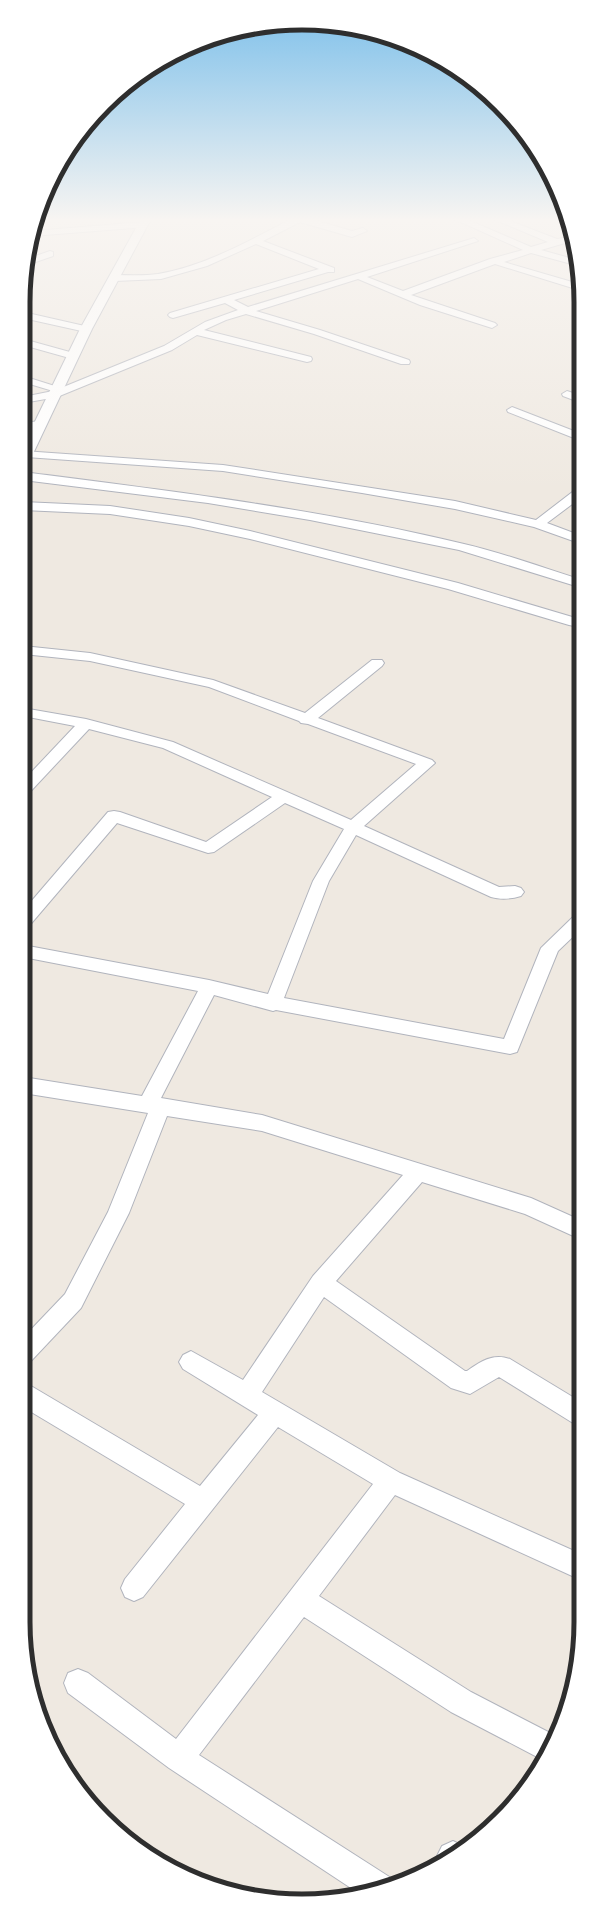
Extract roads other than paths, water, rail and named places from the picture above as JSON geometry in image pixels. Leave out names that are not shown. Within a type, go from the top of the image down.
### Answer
[{"type":"main road","points":[[30,446],[86,328],[97,309]]},
{"type":"street","points":[[173,315],[193,309]]},
{"type":"street","points":[[243,309],[405,362]]},
{"type":"street","points":[[30,398],[55,392],[168,348],[213,322],[254,309]]},
{"type":"street","points":[[445,309],[492,324]]},
{"type":"street","points":[[30,316],[86,328]]},
{"type":"street","points":[[195,332],[307,359]]},
{"type":"street","points":[[30,344],[74,356]]},
{"type":"street","points":[[30,382],[55,392]]},
{"type":"street","points":[[567,394],[574,397]]},
{"type":"street","points":[[512,410],[574,435]]},
{"type":"street","points":[[30,425],[40,424]]},
{"type":"street","points":[[30,457],[223,468],[455,504],[538,524],[574,537]]},
{"type":"street","points":[[30,477],[208,499],[310,516],[462,547],[574,581]]},
{"type":"street","points":[[538,524],[574,497]]},
{"type":"street","points":[[564,504],[574,507]]},
{"type":"street","points":[[30,506],[110,510],[189,522],[250,535],[453,586],[574,622]]},
{"type":"street","points":[[30,651],[90,657],[213,684],[306,720],[427,763],[353,827],[322,881],[273,1004]]},
{"type":"street","points":[[306,720],[377,663]]},
{"type":"street","points":[[30,713],[136,734],[168,745],[497,893],[515,892]]},
{"type":"street","points":[[30,783],[86,723]]},
{"type":"street","points":[[30,914],[114,816],[208,848],[283,797]]},
{"type":"street","points":[[30,952],[209,987],[273,1004],[510,1047],[550,948],[574,926]]},
{"type":"street","points":[[30,1347],[73,1302],[118,1213],[155,1105],[209,987]]},
{"type":"street","points":[[30,1086],[262,1123],[531,1207],[574,1227]]},
{"type":"street","points":[[247,1395],[321,1283],[419,1171]]},
{"type":"street","points":[[321,1283],[459,1380],[470,1383],[490,1368],[494,1366],[502,1367],[574,1411]]},
{"type":"street","points":[[191,1362],[391,1481],[574,1564]]},
{"type":"street","points":[[30,1398],[203,1501]]},
{"type":"street","points":[[134,1588],[275,1412]]},
{"type":"street","points":[[178,1758],[391,1481]]},
{"type":"street","points":[[300,1599],[461,1702],[544,1746]]},
{"type":"street","points":[[78,1683],[178,1758],[373,1885]]}]
